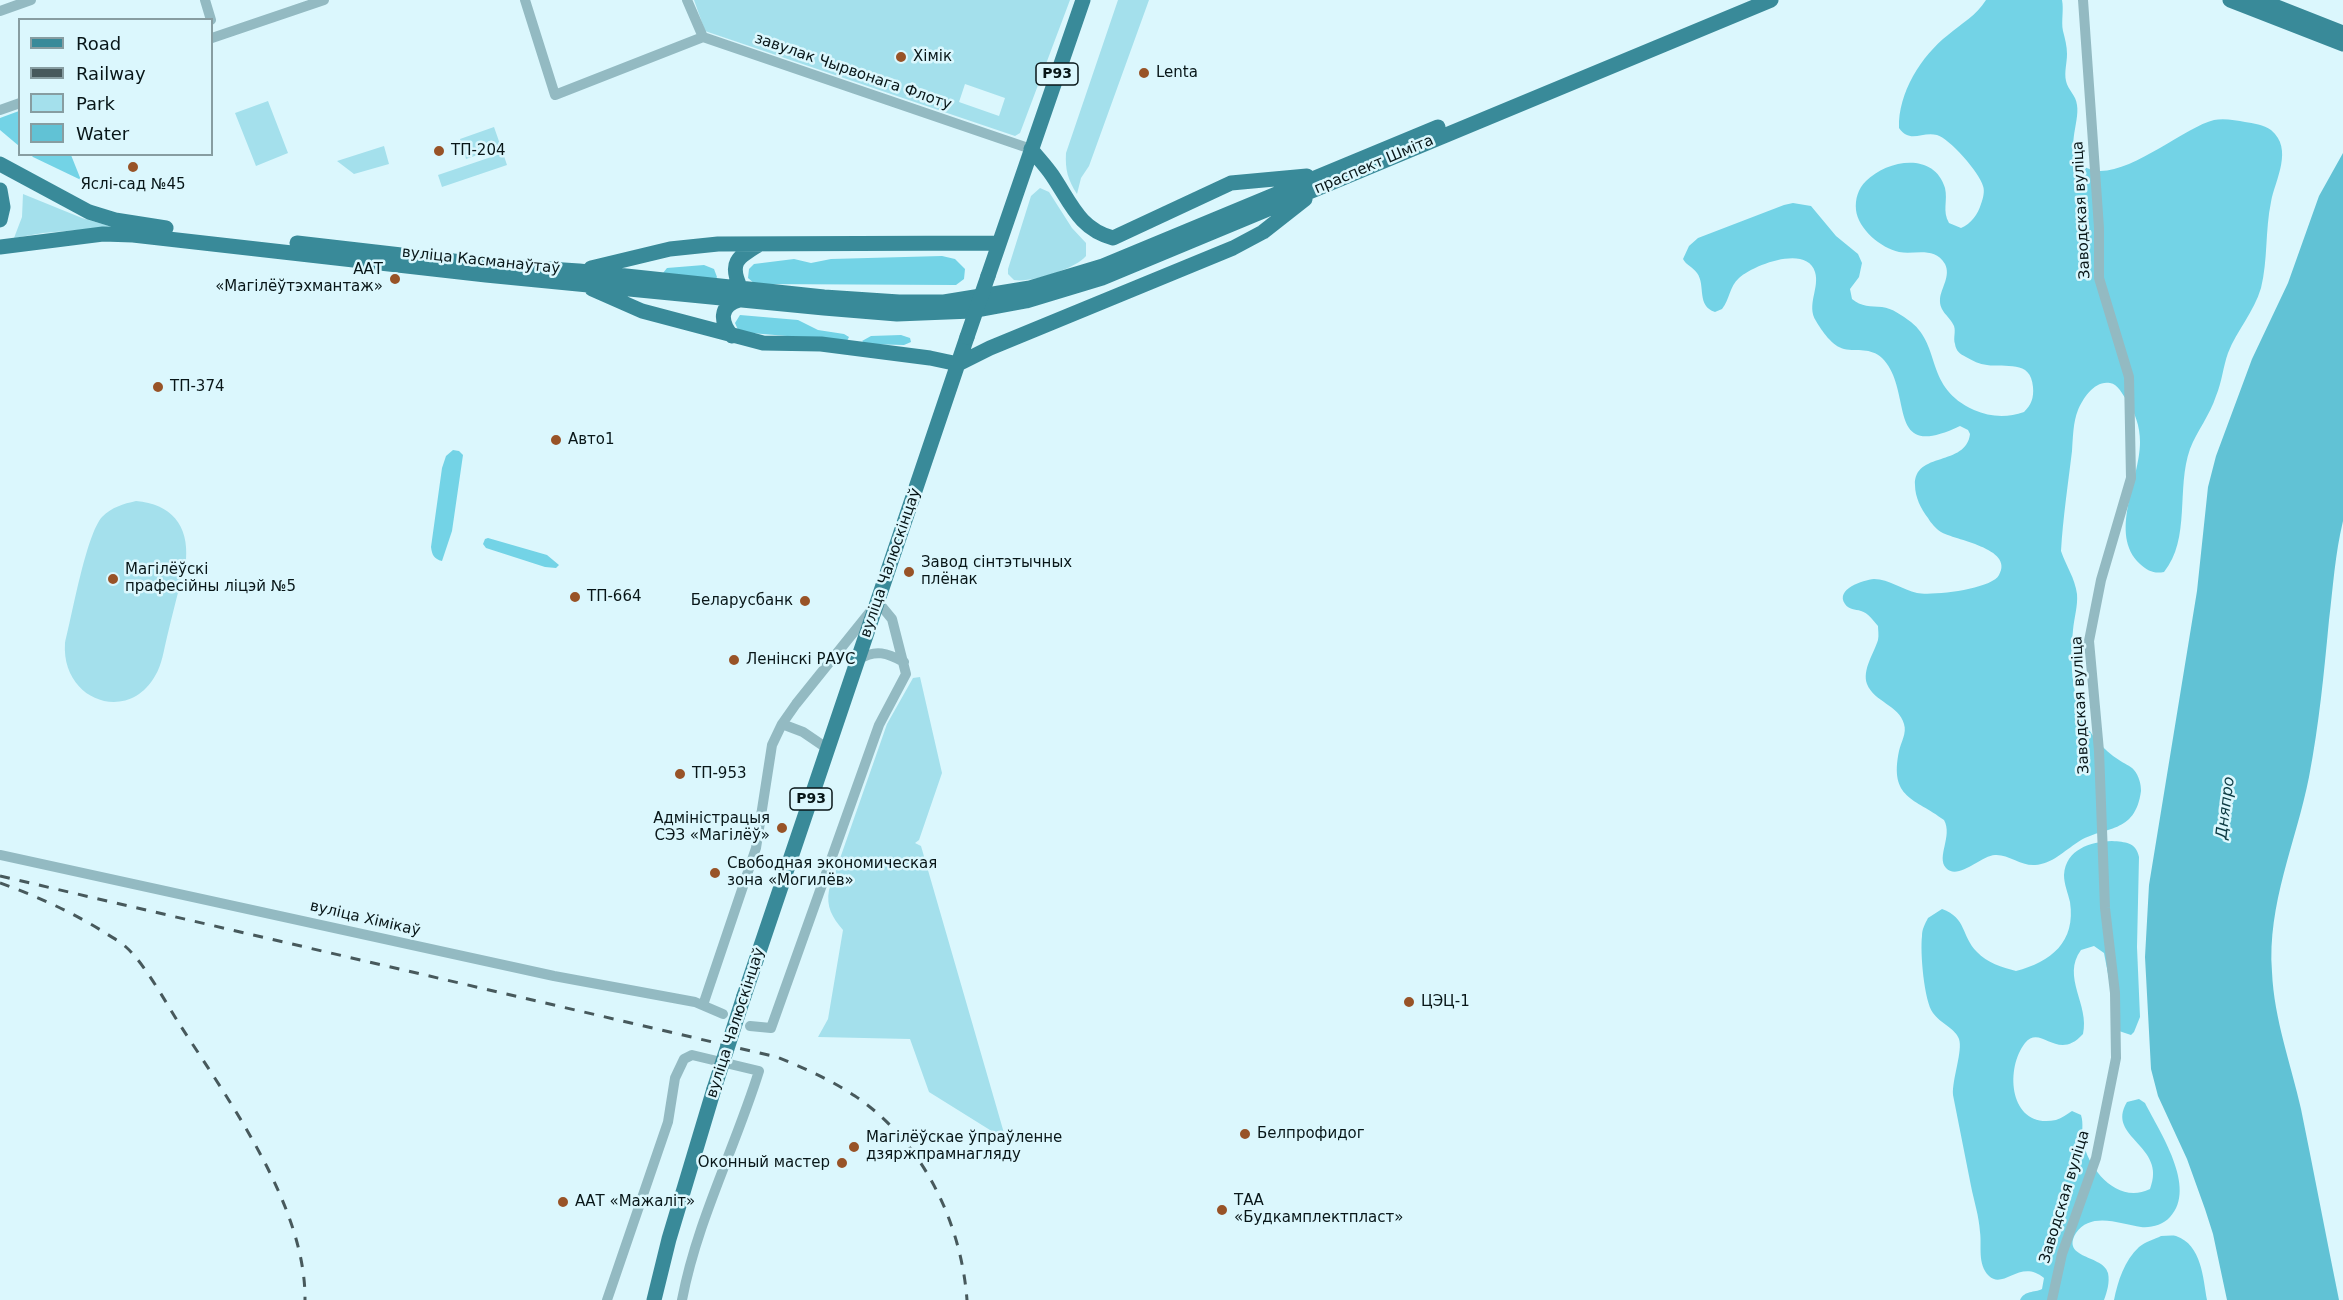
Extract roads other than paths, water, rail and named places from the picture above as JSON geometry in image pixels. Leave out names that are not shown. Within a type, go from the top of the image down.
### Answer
[{"type":"main road","name":"вуліца Чалюскінцаў","points":[[654,1300],[669,1239],[744,996],[1083,0]]},
{"type":"main road","name":"праспект Шміта","points":[[973,305],[1026,301],[1102,278],[1319,182],[1749,0]]},
{"type":"main road","name":"праспект Шміта","points":[[1319,182],[1771,0]]},
{"type":"main road","points":[[2229,0],[2343,33]]},
{"type":"main road","points":[[2259,0],[2343,44]]},
{"type":"main road","points":[[1031,149],[1051,173],[1082,222],[1097,234],[1113,238],[1231,183],[1319,182]]},
{"type":"main road","name":"вуліца Касманаўтаў","points":[[0,164],[89,212],[115,220],[280,242],[318,250]]},
{"type":"main road","points":[[578,277],[642,311],[732,336],[763,343],[821,344],[930,358],[958,364],[990,348],[1233,248],[1263,232],[1319,182]]},
{"type":"main road","points":[[0,190],[3,207],[0,220]]},
{"type":"main road","name":"вуліца Касманаўтаў","points":[[0,247],[103,234],[133,235],[318,250],[487,270],[740,294],[897,314],[973,305]]},
{"type":"main road","points":[[578,277],[670,249],[718,244],[999,243]]},
{"type":"main road","points":[[732,336],[723,321],[723,313],[740,294],[734,267],[740,256],[760,244]]},
{"type":"street","points":[[0,11],[31,0]]},
{"type":"street","points":[[204,0],[210,18]]},
{"type":"street","points":[[214,37],[324,0]]},
{"type":"street","points":[[525,0],[555,95],[703,37],[687,0]]},
{"type":"street","name":"Заводская вуліца","points":[[2052,1300],[2062,1254],[2096,1158],[2116,1058],[2115,993],[2105,908],[2099,751],[2089,641],[2101,580],[2131,478],[2129,377],[2099,278],[2098,205],[2084,0]]},
{"type":"street","name":"завулак Чырвонага Флоту","points":[[703,37],[1031,149]]},
{"type":"street","points":[[0,110],[18,104]]},
{"type":"street","points":[[703,1005],[730,918],[756,848],[772,745],[783,724],[878,602],[892,619],[906,674],[879,725],[771,1028],[750,1026]]},
{"type":"street","points":[[859,659],[878,652],[904,662]]},
{"type":"street","points":[[783,724],[803,732],[828,748]]},
{"type":"street","name":"вуліца Хімікаў","points":[[0,855],[554,976],[703,1005],[723,1014]]},
{"type":"street","points":[[607,1300],[668,1122],[678,1069],[684,1059],[692,1055],[759,1071],[747,1110],[702,1225],[681,1300]]},
{"type":"water","name":"Дняпро","points":[[2343,153],[2343,521],[2334,570],[2313,757],[2278,898],[2272,947],[2273,990],[2276,1007],[2301,1109],[2339,1300],[2227,1300],[2213,1234],[2205,1209],[2187,1159],[2158,1096],[2151,1069],[2145,957],[2149,885],[2197,591],[2208,487],[2216,456],[2252,359],[2288,283],[2319,196]]},
{"type":"railway","points":[[0,876],[777,1057],[797,1065],[846,1090],[879,1114],[918,1159],[947,1213],[963,1270],[967,1300]]},
{"type":"railway","points":[[0,883],[82,919],[124,945],[140,963],[221,1087],[262,1157],[293,1229],[302,1265],[305,1300]]},
{"type":"place","name":"Хімік","points":[[901,57]]},
{"type":"place","name":"Lenta","points":[[1144,73]]},
{"type":"place","name":"ТП-204","points":[[439,151]]},
{"type":"place","name":"Яслі-сад №45","points":[[133,167]]},
{"type":"place","name":"ААТ «Магілёўтэхмантаж»","points":[[395,279]]},
{"type":"place","name":"ТП-374","points":[[158,387]]},
{"type":"place","name":"Авто1","points":[[556,440]]},
{"type":"place","name":"Завод сінтэтычных плёнак","points":[[909,572]]},
{"type":"place","name":"Магілёўскі прафесійны ліцэй №5","points":[[113,579]]},
{"type":"place","name":"ТП-664","points":[[575,597]]},
{"type":"place","name":"Беларусбанк","points":[[805,601]]},
{"type":"place","name":"Ленінскі РАУС","points":[[734,660]]},
{"type":"place","name":"ТП-953","points":[[680,774]]},
{"type":"place","name":"Адміністрацыя СЭЗ «Магілёў»","points":[[782,828]]},
{"type":"place","name":"Свободная экономическая зона «Могилёв»","points":[[715,873]]},
{"type":"place","name":"ЦЭЦ-1","points":[[1409,1002]]},
{"type":"place","name":"Белпрофидог","points":[[1245,1134]]},
{"type":"place","name":"Магілёўскае ўпраўленне дзяржпрамнагляду","points":[[854,1147]]},
{"type":"place","name":"Оконный мастер","points":[[842,1163]]},
{"type":"place","name":"ААТ «Мажаліт»","points":[[563,1202]]},
{"type":"place","name":"ТАА «Будкамплектпласт»","points":[[1222,1210]]}]
